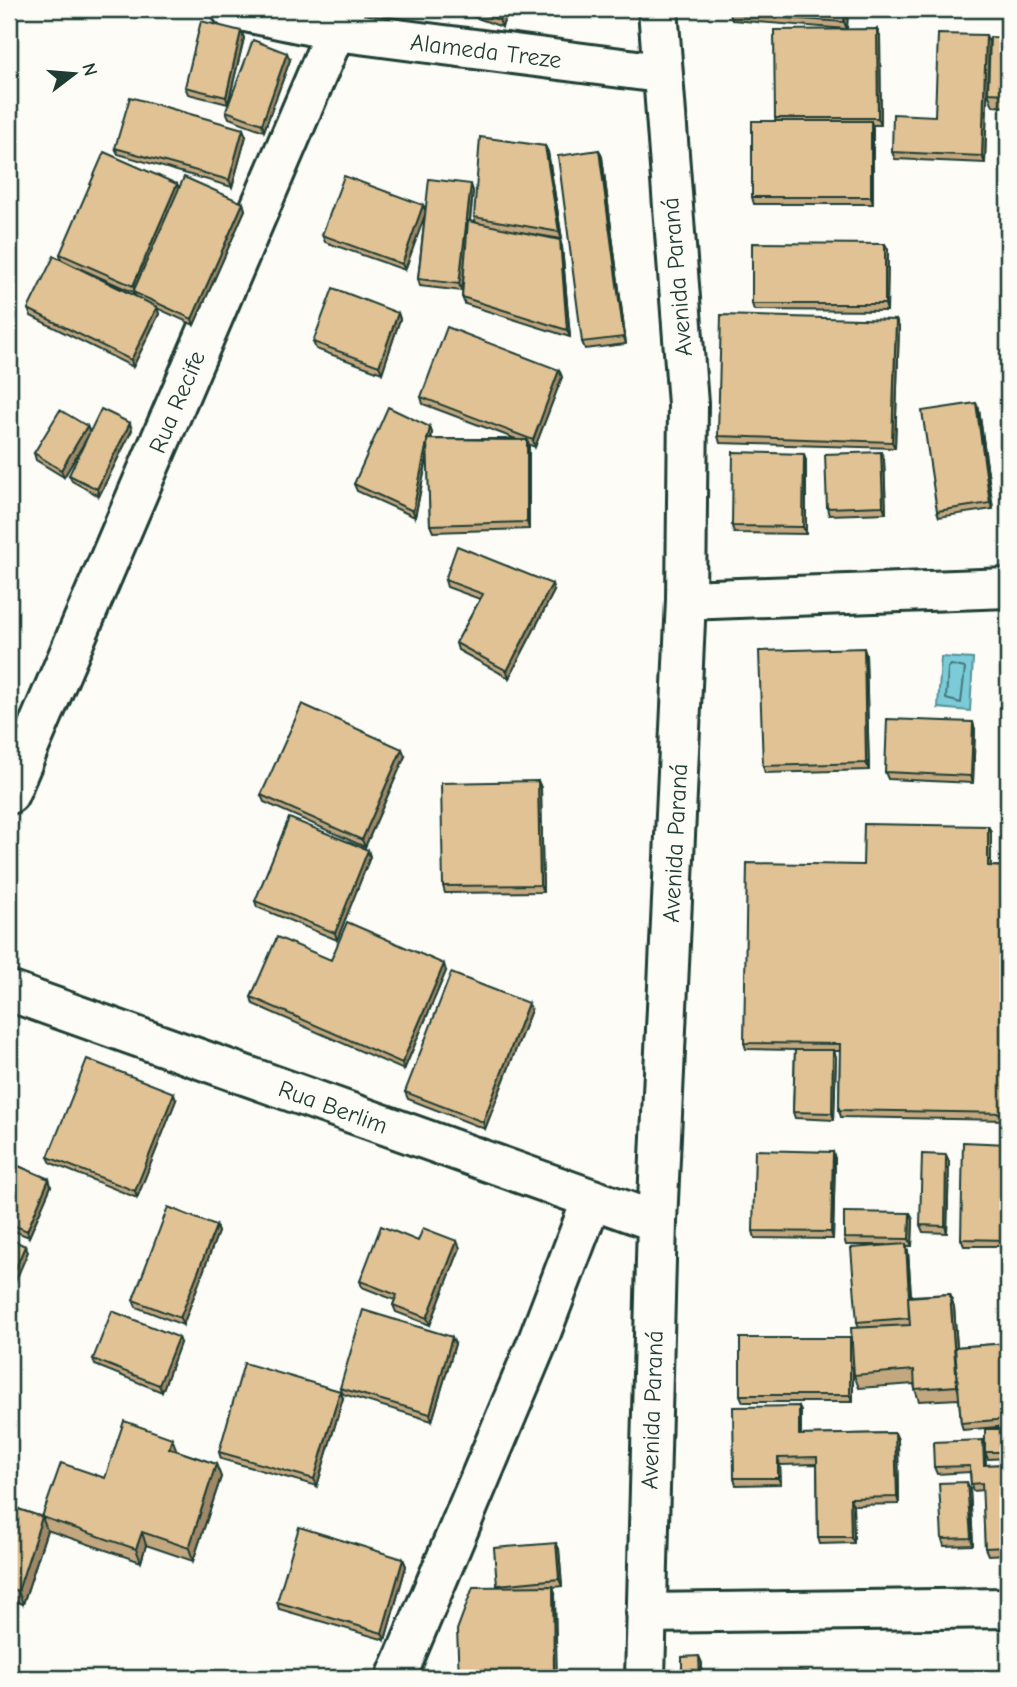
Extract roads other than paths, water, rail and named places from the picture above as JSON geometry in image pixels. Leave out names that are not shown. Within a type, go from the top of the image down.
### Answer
[{"type":"street","name":"Alameda Treze","points":[[230,9],[341,20],[660,73]]},
{"type":"street","name":"Avenida Paraná","points":[[645,1678],[657,1222],[686,600],[688,404],[657,9]]},
{"type":"street","name":"Rua Recife","points":[[9,794],[341,20]]},
{"type":"street","points":[[686,600],[1008,588]]},
{"type":"street","name":"Rua Berlim","points":[[9,991],[657,1222]]},
{"type":"street","points":[[396,1678],[537,1343],[592,1199]]},
{"type":"street","points":[[646,1613],[1008,1608]]},
{"type":"water","points":[[941,657],[973,659],[970,711],[938,708]]}]
